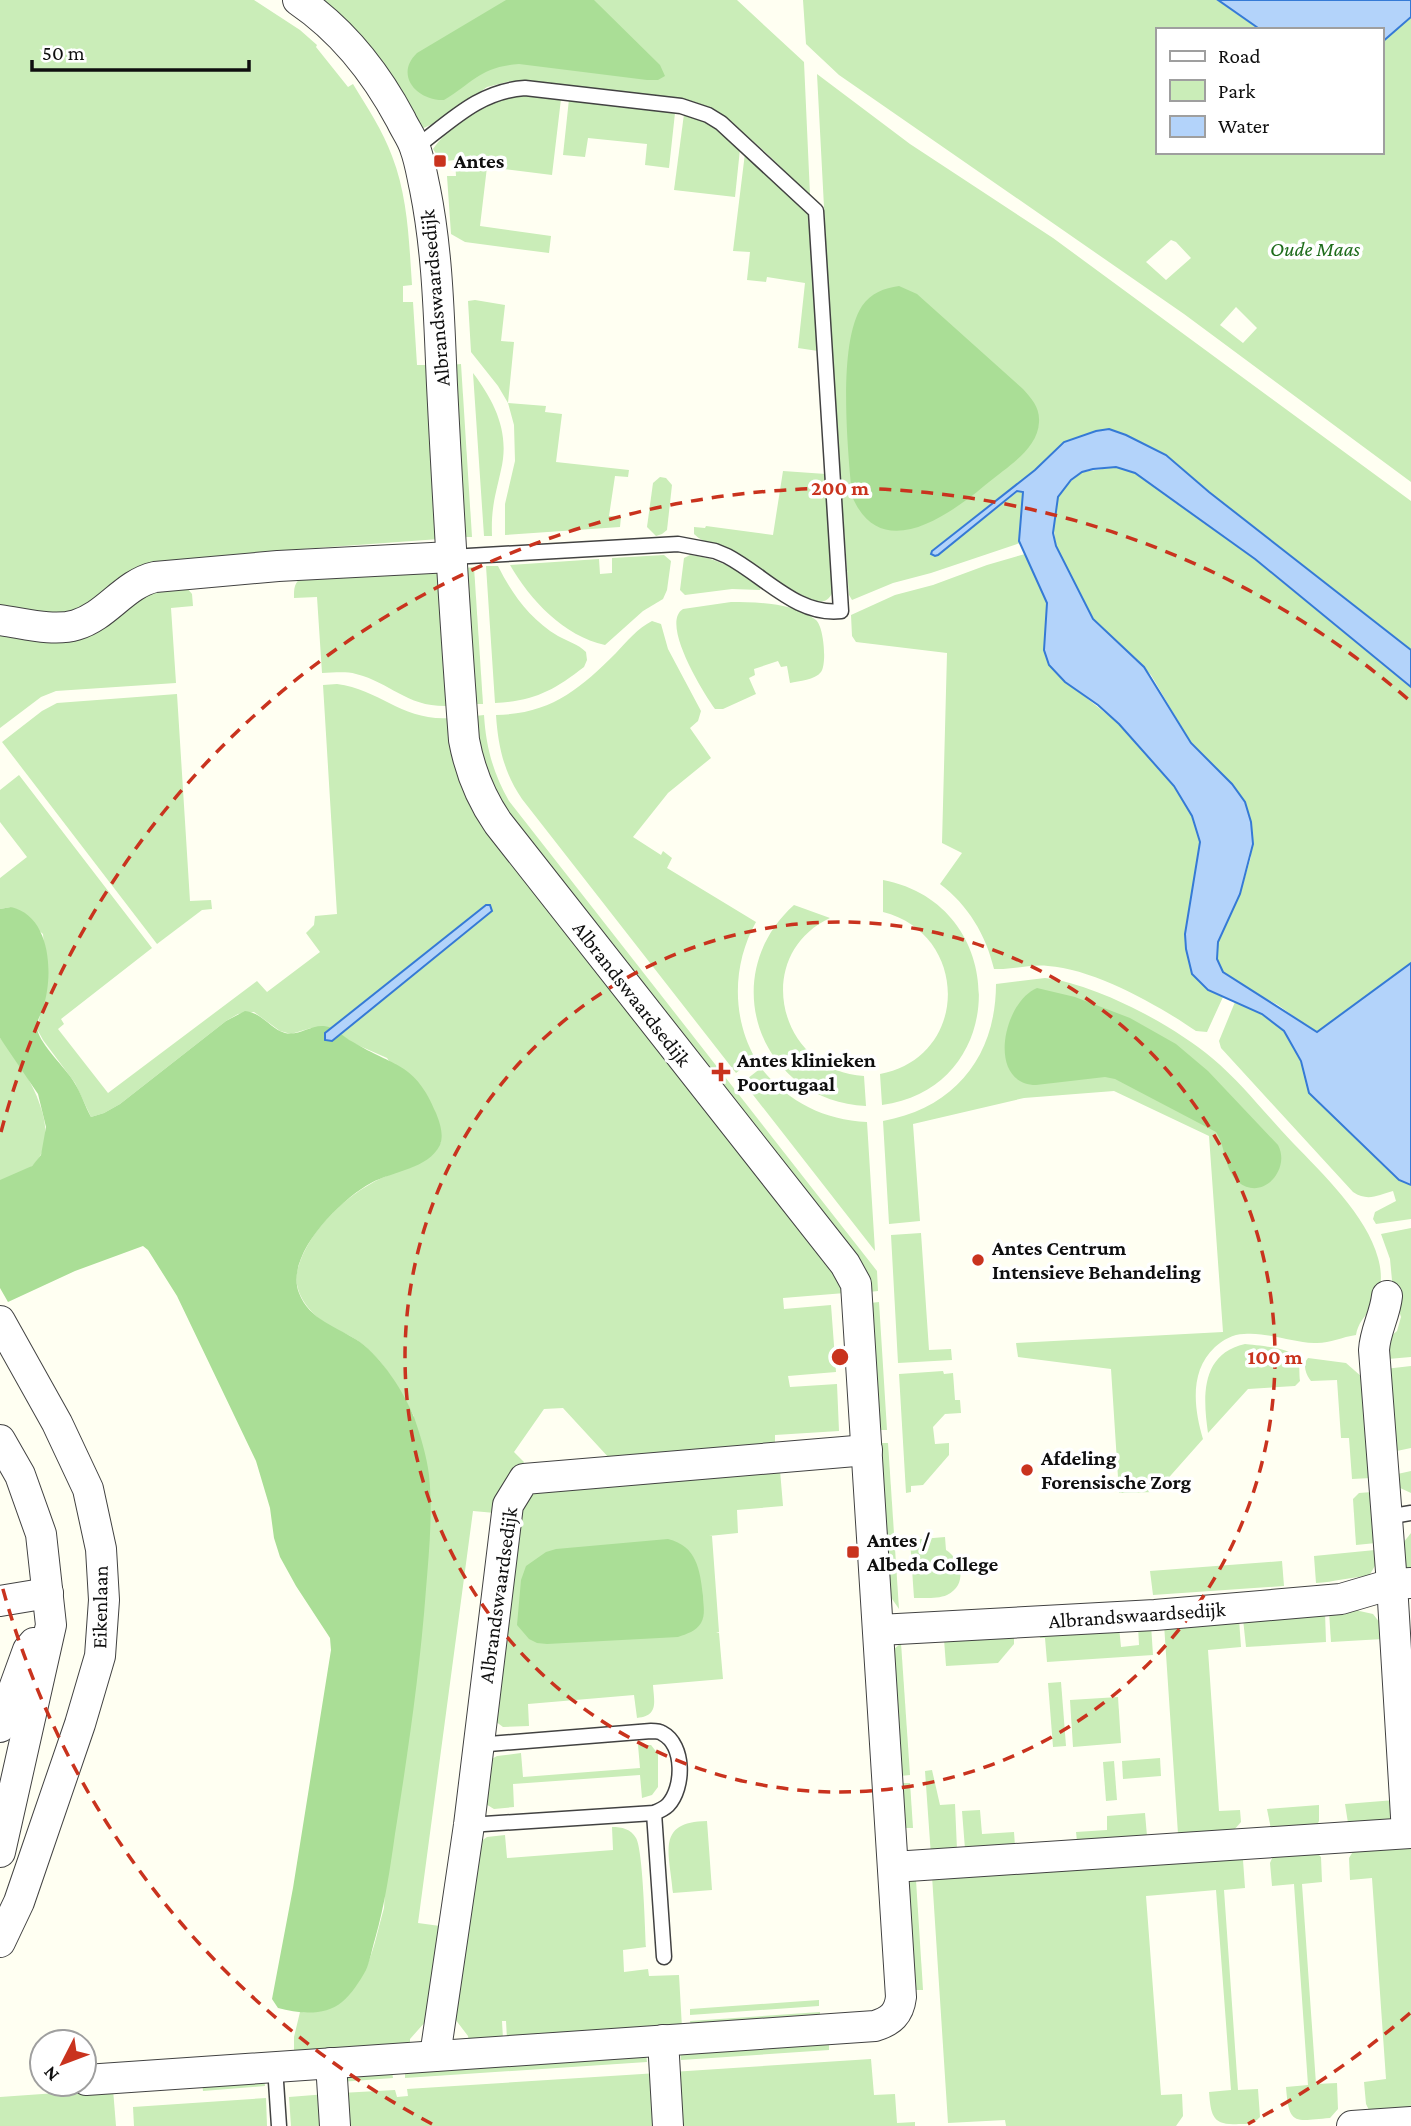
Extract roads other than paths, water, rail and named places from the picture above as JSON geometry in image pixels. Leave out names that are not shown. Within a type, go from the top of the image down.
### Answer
[{"type":"street","name":"Albrandswaardsedijk","points":[[98,2079],[875,2026],[893,2018],[901,1997],[857,1294],[850,1271],[498,823],[479,792],[469,768],[464,740],[435,262],[428,206],[415,148],[392,103],[367,66],[320,15],[298,0]]},
{"type":"street","points":[[0,620],[55,627],[76,625],[93,617],[139,582],[155,577],[278,566],[451,557]]},
{"type":"street","points":[[893,1867],[1409,1833],[1399,1515],[1374,1350],[1376,1332],[1384,1317],[1387,1296]]},
{"type":"street","name":"Eikenlaan","points":[[0,1321],[57,1423],[88,1489],[102,1549],[104,1600],[100,1656],[80,1724],[19,1902],[0,1941]]},
{"type":"street","points":[[0,1440],[20,1475],[41,1534],[51,1625],[0,1852]]},
{"type":"street","name":"Albrandswaardsedijk","points":[[435,2056],[468,1825],[508,1506],[524,1479],[867,1450]]},
{"type":"street","name":"Albrandswaardsedijk","points":[[879,1630],[1155,1615],[1340,1599],[1402,1584]]},
{"type":"street","points":[[0,1601],[48,1593]]},
{"type":"street","points":[[0,1727],[27,1650],[51,1625]]},
{"type":"street","points":[[663,2040],[668,2126]]},
{"type":"street","points":[[331,2063],[335,2126]]},
{"type":"street","points":[[1352,2126],[1411,2122]]},
{"type":"lane","points":[[415,148],[475,102],[507,89],[525,88],[681,106],[708,114],[720,123],[816,211],[841,611],[826,612],[802,605],[727,556],[678,544],[451,557]]},
{"type":"lane","points":[[468,1825],[654,1813],[666,1807],[674,1797],[679,1783],[677,1753],[662,1733],[651,1731],[477,1745]]},
{"type":"lane","points":[[654,1813],[664,1957]]},
{"type":"lane","points":[[275,2067],[279,2126]]},
{"type":"water","points":[[1218,0],[1411,0],[1411,17],[1383,41],[1383,28],[1258,28]]},
{"type":"water","points":[[1109,429],[1166,455],[1209,492],[1411,650],[1411,687],[1255,559],[1135,473],[1116,467],[1082,472],[1071,480],[1058,497],[1053,533],[1056,546],[1093,619],[1144,667],[1191,743],[1232,784],[1245,802],[1251,822],[1253,844],[1240,894],[1218,942],[1217,959],[1223,972],[1317,1032],[1411,963],[1411,1185],[1399,1180],[1309,1093],[1301,1061],[1284,1031],[1262,1014],[1208,990],[1192,974],[1185,934],[1200,842],[1192,816],[1174,786],[1119,724],[1098,705],[1065,682],[1049,665],[1044,650],[1047,603],[1019,541],[1023,492],[1017,491],[938,555],[931,554],[1035,470],[1064,442]]},
{"type":"water","points":[[486,905],[490,905],[492,911],[332,1041],[325,1040],[325,1033]]},
{"type":"place","name":"Antes","points":[[440,161]]},
{"type":"place","name":"Antes klinieken Poortugaal","points":[[721,1072]]},
{"type":"place","name":"Antes Centrum Intensieve Behandeling","points":[[978,1260]]},
{"type":"place","name":"Afdeling Forensische Zorg","points":[[1027,1470]]},
{"type":"place","name":"Antes / Albeda College","points":[[853,1552]]},
{"type":"park label","name":"Oude Maas","points":[[1315,249]]}]
